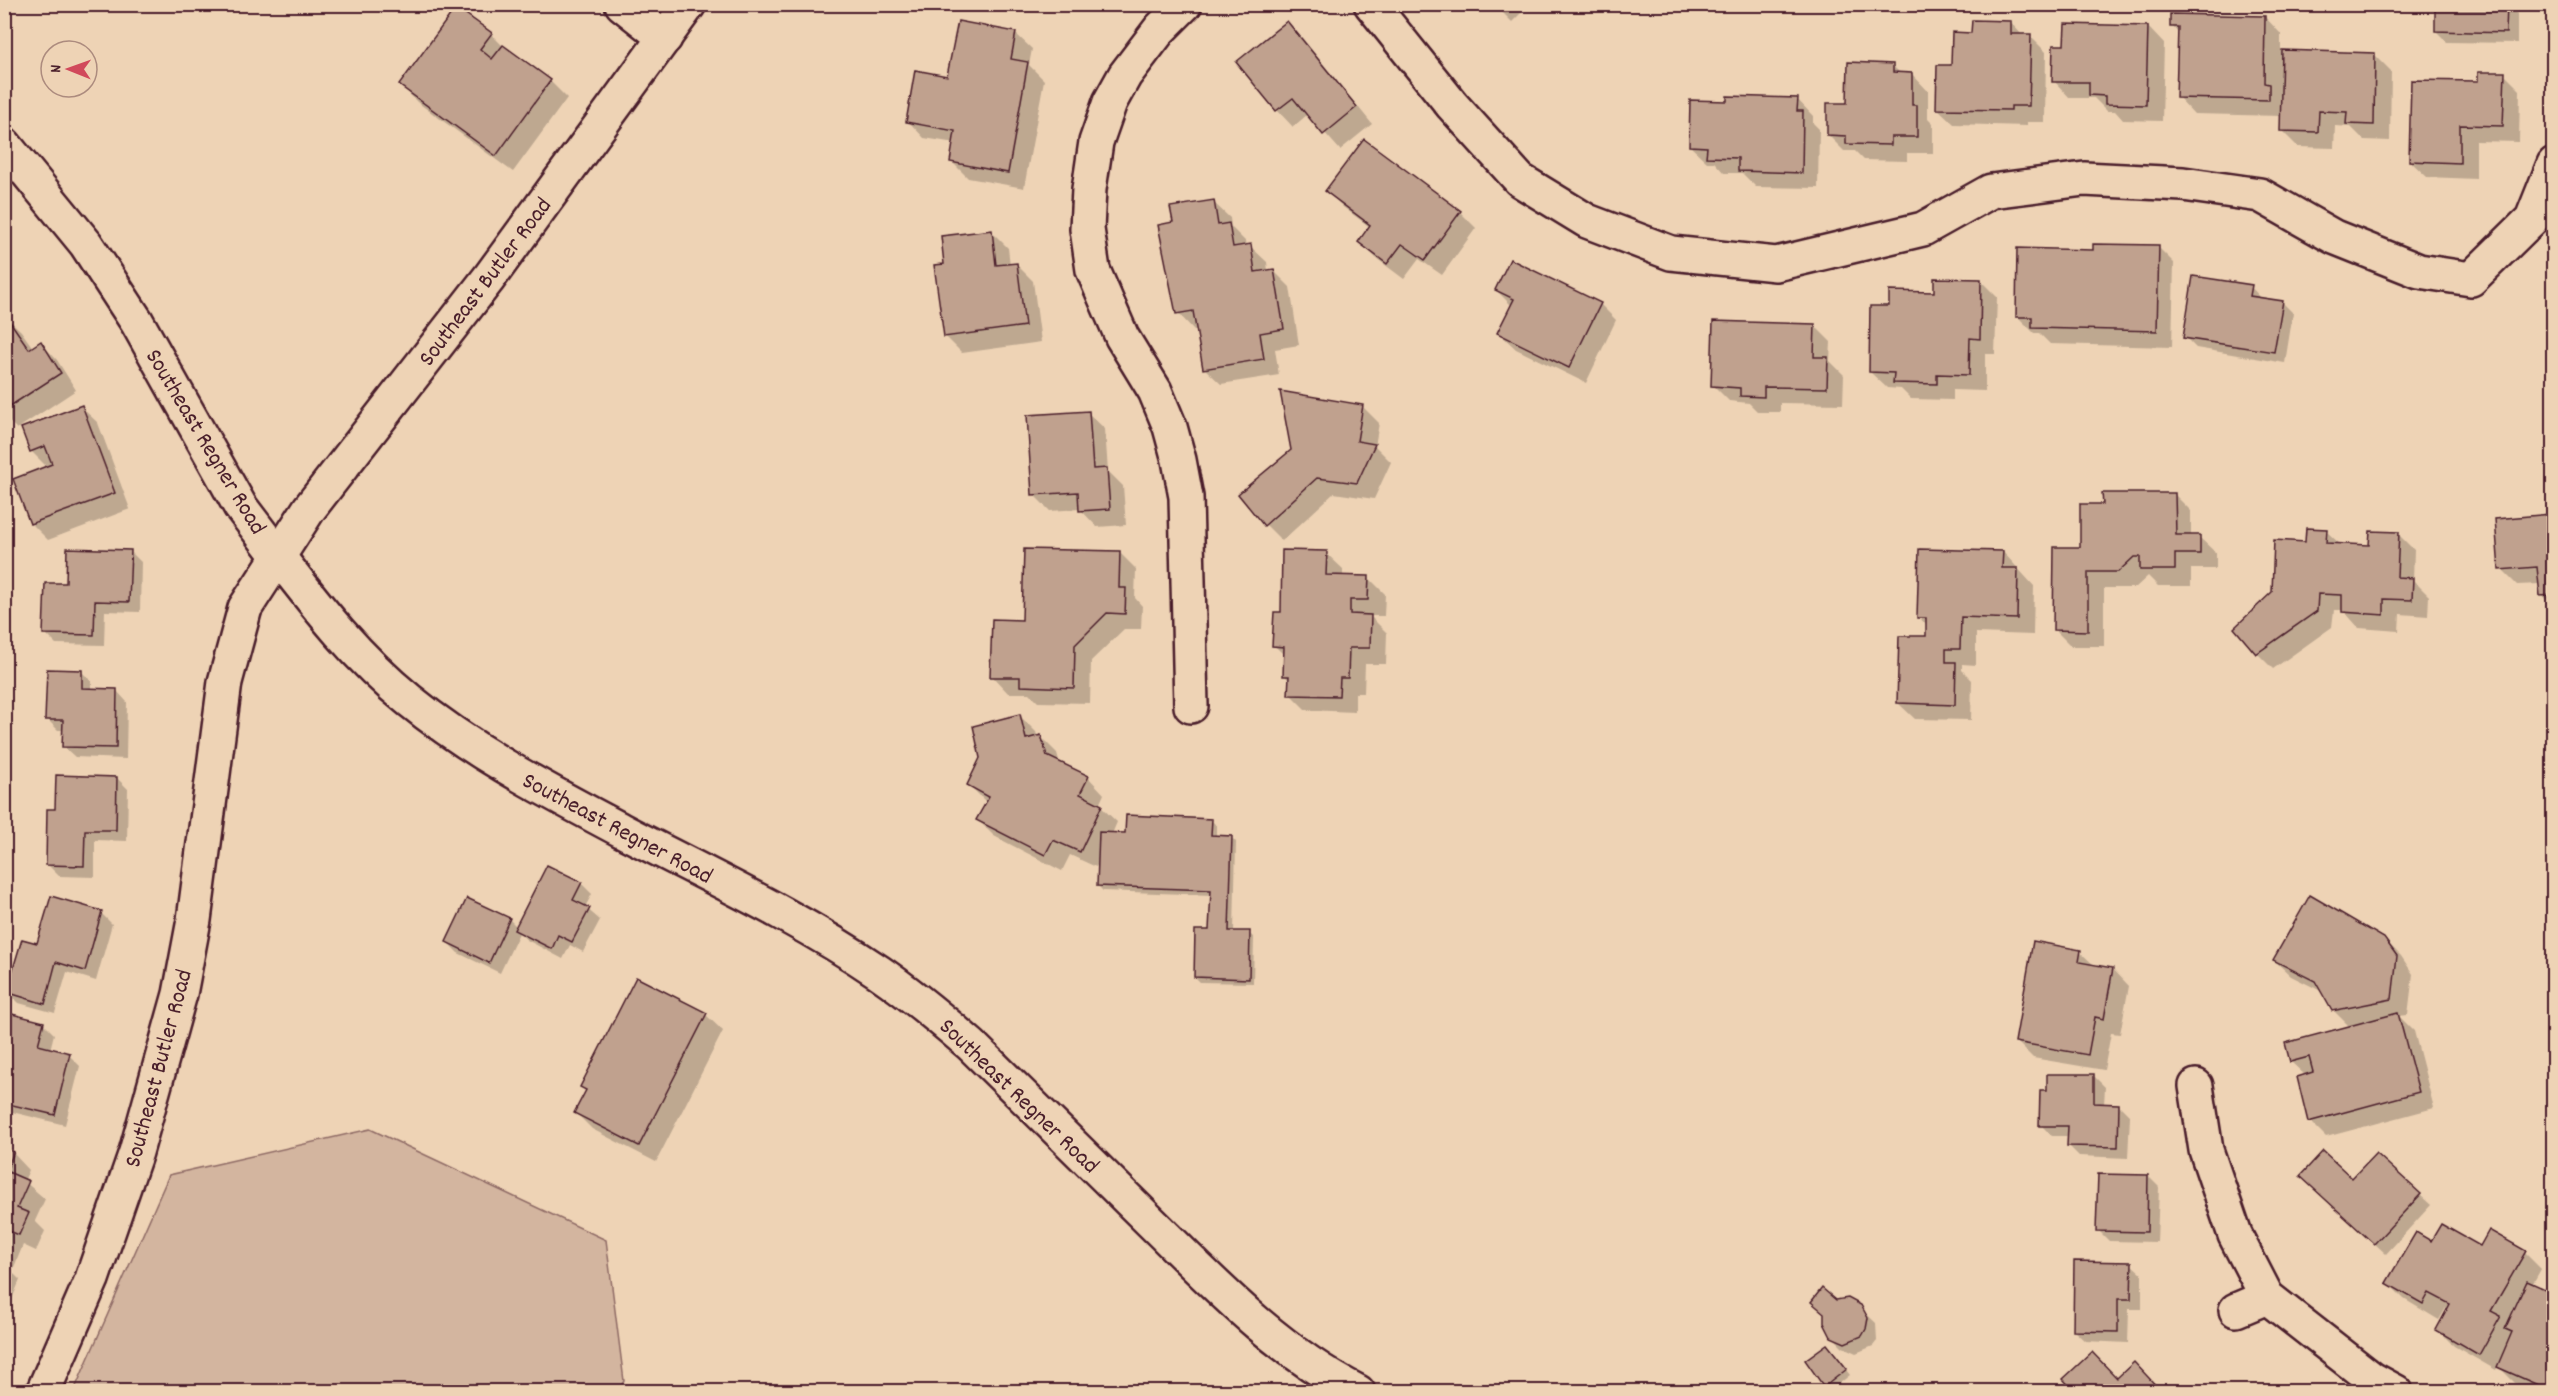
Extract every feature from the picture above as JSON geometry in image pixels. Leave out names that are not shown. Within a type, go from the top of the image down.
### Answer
[{"type":"street","points":[[622,4],[665,38]]},
{"type":"street","name":"Southeast Butler Road","points":[[43,1392],[92,1280],[136,1152],[177,1005],[194,920],[225,682],[245,608],[309,509],[489,278],[689,4]]},
{"type":"street","points":[[1185,4],[1160,29],[1125,75],[1110,102],[1095,142],[1089,189],[1088,229],[1093,270],[1122,337],[1155,391],[1170,428],[1179,460],[1186,498],[1191,706]]},
{"type":"street","points":[[1371,4],[1452,105],[1520,180],[1587,221],[1671,253],[1776,264],[1923,229],[1990,191],[2084,179],[2183,184],[2260,195],[2344,241],[2419,271],[2471,279],[2532,219],[2553,164]]},
{"type":"street","name":"Southeast Regner Road","points":[[4,144],[86,244],[137,322],[240,506],[336,631],[373,669],[449,730],[490,758],[540,787],[785,915],[878,971],[930,1009],[971,1045],[1217,1287],[1271,1335],[1315,1369],[1358,1392]]},
{"type":"street","points":[[2196,1086],[2206,1150],[2235,1235],[2267,1297],[2372,1379],[2396,1392]]},
{"type":"street","points":[[2236,1310],[2267,1297]]},
{"type":"shaded area","points":[[370,1129],[606,1240],[624,1381],[618,1391],[74,1391],[169,1175]]},
{"type":"building","points":[[2435,4],[2507,4],[2506,33],[2435,31]]},
{"type":"building","points":[[456,7],[492,33],[480,49],[492,59],[503,45],[551,80],[496,156],[399,85]]},
{"type":"building","points":[[2170,14],[2265,16],[2264,83],[2269,84],[2269,100],[2176,98],[2178,27],[2170,27]]},
{"type":"building","points":[[1972,20],[2011,21],[2011,34],[2031,34],[2029,106],[2011,106],[2011,110],[1936,109],[1937,65],[1951,65],[1952,32],[1971,33]]},
{"type":"building","points":[[958,21],[1016,32],[1011,59],[1028,62],[1008,173],[950,162],[955,131],[906,122],[915,70],[947,76]]},
{"type":"building","points":[[1287,21],[1357,107],[1323,135],[1293,98],[1276,111],[1236,62]]},
{"type":"building","points":[[2065,24],[2148,26],[2146,105],[2105,104],[2105,96],[2089,95],[2089,82],[2052,82],[2053,45],[2064,45]]},
{"type":"building","points":[[2282,50],[2375,53],[2374,125],[2346,124],[2347,112],[2319,111],[2318,132],[2280,131]]},
{"type":"building","points":[[1848,62],[1893,64],[1893,72],[1912,73],[1912,105],[1917,105],[1917,137],[1891,137],[1891,145],[1846,144],[1846,136],[1827,135],[1827,103],[1847,103]]},
{"type":"building","points":[[2478,72],[2505,72],[2503,126],[2460,125],[2460,163],[2409,161],[2411,80],[2478,81]]},
{"type":"building","points":[[1727,96],[1798,98],[1797,111],[1803,111],[1802,173],[1738,171],[1738,158],[1706,157],[1707,147],[1689,146],[1690,100],[1727,101]]},
{"type":"building","points":[[1364,139],[1461,211],[1425,260],[1402,244],[1387,264],[1358,242],[1370,225],[1325,191]]},
{"type":"building","points":[[1214,200],[1218,225],[1229,223],[1233,247],[1251,244],[1255,272],[1274,269],[1284,329],[1260,333],[1264,359],[1203,369],[1193,311],[1176,314],[1158,225],[1173,222],[1170,207]]},
{"type":"building","points":[[992,230],[996,265],[1017,263],[1025,326],[944,337],[934,265],[944,264],[941,236]]},
{"type":"building","points":[[2093,244],[2159,245],[2157,331],[2032,328],[2032,317],[2016,317],[2017,248],[2093,250]]},
{"type":"building","points":[[1510,259],[1601,303],[1569,368],[1497,333],[1514,299],[1495,290]]},
{"type":"building","points":[[2193,276],[2252,285],[2250,296],[2283,301],[2274,352],[2183,338]]},
{"type":"building","points":[[1934,278],[1981,279],[1980,339],[1970,338],[1969,375],[1937,374],[1937,384],[1893,383],[1894,373],[1869,372],[1870,306],[1889,306],[1889,291],[1934,292]]},
{"type":"building","points":[[4,313],[29,349],[41,341],[61,373],[4,410]]},
{"type":"building","points":[[1713,321],[1815,324],[1814,357],[1828,357],[1827,388],[1764,387],[1764,397],[1740,396],[1740,388],[1711,386]]},
{"type":"building","points":[[1280,391],[1363,405],[1357,441],[1375,444],[1357,483],[1317,478],[1264,526],[1238,494],[1291,450]]},
{"type":"building","points":[[82,405],[115,493],[30,524],[13,479],[52,464],[45,446],[30,452],[21,428]]},
{"type":"building","points":[[1089,411],[1093,469],[1107,468],[1110,509],[1079,511],[1078,492],[1032,495],[1027,415]]},
{"type":"building","points":[[2102,493],[2175,493],[2176,535],[2200,535],[2200,554],[2175,554],[2175,570],[2140,570],[2140,557],[2134,557],[2118,572],[2088,572],[2088,631],[2053,630],[2054,547],[2080,547],[2080,504],[2103,504]]},
{"type":"building","points":[[2549,500],[2554,500],[2554,595],[2540,596],[2537,567],[2499,570],[2495,519],[2551,514]]},
{"type":"building","points":[[2306,528],[2327,529],[2326,543],[2369,545],[2370,531],[2399,532],[2397,577],[2413,578],[2412,600],[2384,599],[2384,615],[2342,612],[2342,595],[2318,594],[2317,611],[2256,654],[2234,628],[2272,592],[2274,540],[2305,542]]},
{"type":"building","points":[[67,548],[131,550],[129,602],[95,601],[94,635],[43,634],[45,583],[66,583]]},
{"type":"building","points":[[1024,549],[1120,551],[1119,588],[1126,588],[1125,614],[1107,613],[1075,645],[1074,688],[1020,686],[1020,677],[990,677],[992,619],[1022,620]]},
{"type":"building","points":[[1919,549],[2003,551],[2002,568],[2018,568],[2017,619],[1961,617],[1960,649],[1946,649],[1946,662],[1956,662],[1955,705],[1897,703],[1899,636],[1926,636],[1926,618],[1917,618]]},
{"type":"building","points":[[1282,550],[1327,551],[1326,575],[1369,576],[1368,600],[1350,600],[1350,614],[1371,615],[1370,648],[1349,648],[1348,678],[1340,678],[1339,696],[1288,695],[1289,676],[1283,676],[1284,647],[1272,646],[1274,612],[1281,612]]},
{"type":"building","points":[[47,669],[82,670],[82,688],[117,689],[116,748],[62,747],[63,720],[45,720]]},
{"type":"building","points":[[1020,714],[1026,739],[1041,735],[1047,756],[1089,776],[1080,794],[1102,805],[1080,852],[1053,840],[1045,855],[976,820],[989,797],[967,785],[980,758],[973,726]]},
{"type":"building","points":[[56,775],[117,777],[116,830],[85,830],[84,866],[46,865],[47,809],[55,809]]},
{"type":"building","points":[[1126,815],[1212,819],[1211,835],[1232,836],[1229,931],[1250,931],[1249,979],[1194,977],[1195,930],[1209,930],[1211,890],[1097,886],[1099,832],[1125,833]]},
{"type":"building","points":[[547,865],[582,882],[573,900],[590,908],[572,942],[558,935],[552,949],[514,930]]},
{"type":"building","points":[[2310,895],[2384,938],[2397,956],[2392,999],[2332,1011],[2315,981],[2273,960]]},
{"type":"building","points":[[51,896],[102,911],[85,971],[56,962],[45,1004],[6,992],[22,939],[37,943]]},
{"type":"building","points":[[467,898],[510,918],[489,963],[446,942]]},
{"type":"building","points":[[2033,941],[2081,950],[2079,962],[2113,968],[2104,1019],[2095,1017],[2088,1055],[2015,1042]]},
{"type":"building","points":[[636,977],[707,1013],[639,1146],[574,1113],[586,1090],[580,1087]]},
{"type":"building","points":[[4,1012],[44,1022],[38,1045],[70,1053],[55,1115],[4,1103],[4,1084],[8,1071],[4,1069]]},
{"type":"building","points":[[2398,1013],[2419,1092],[2308,1122],[2297,1077],[2313,1072],[2309,1057],[2290,1062],[2285,1043]]},
{"type":"building","points":[[2047,1074],[2094,1074],[2094,1103],[2119,1104],[2118,1147],[2067,1146],[2068,1126],[2039,1126],[2040,1090],[2047,1090]]},
{"type":"building","points":[[4,1148],[14,1152],[6,1171],[29,1181],[17,1208],[29,1213],[19,1235],[7,1230],[4,1236]]},
{"type":"building","points":[[2323,1151],[2352,1178],[2376,1153],[2421,1194],[2374,1244],[2300,1176]]},
{"type":"building","points":[[2098,1174],[2148,1175],[2147,1232],[2096,1231]]},
{"type":"building","points":[[2441,1224],[2480,1246],[2489,1230],[2526,1251],[2491,1311],[2501,1316],[2479,1355],[2436,1330],[2450,1304],[2429,1293],[2423,1304],[2386,1283],[2416,1232],[2431,1241]]},
{"type":"building","points":[[2074,1261],[2132,1262],[2131,1299],[2118,1299],[2118,1332],[2073,1331]]},
{"type":"building","points":[[2527,1281],[2554,1293],[2554,1375],[2547,1389],[2497,1367],[2512,1332],[2505,1329]]},
{"type":"building","points":[[1822,1288],[1836,1300],[1848,1298],[1861,1305],[1868,1318],[1862,1336],[1845,1343],[1831,1337],[1824,1323],[1824,1313],[1811,1302]]},
{"type":"building","points":[[1827,1344],[1847,1369],[1824,1387],[1805,1360]]},
{"type":"building","points":[[2092,1352],[2117,1378],[2134,1362],[2162,1392],[2075,1392],[2063,1379]]}]
